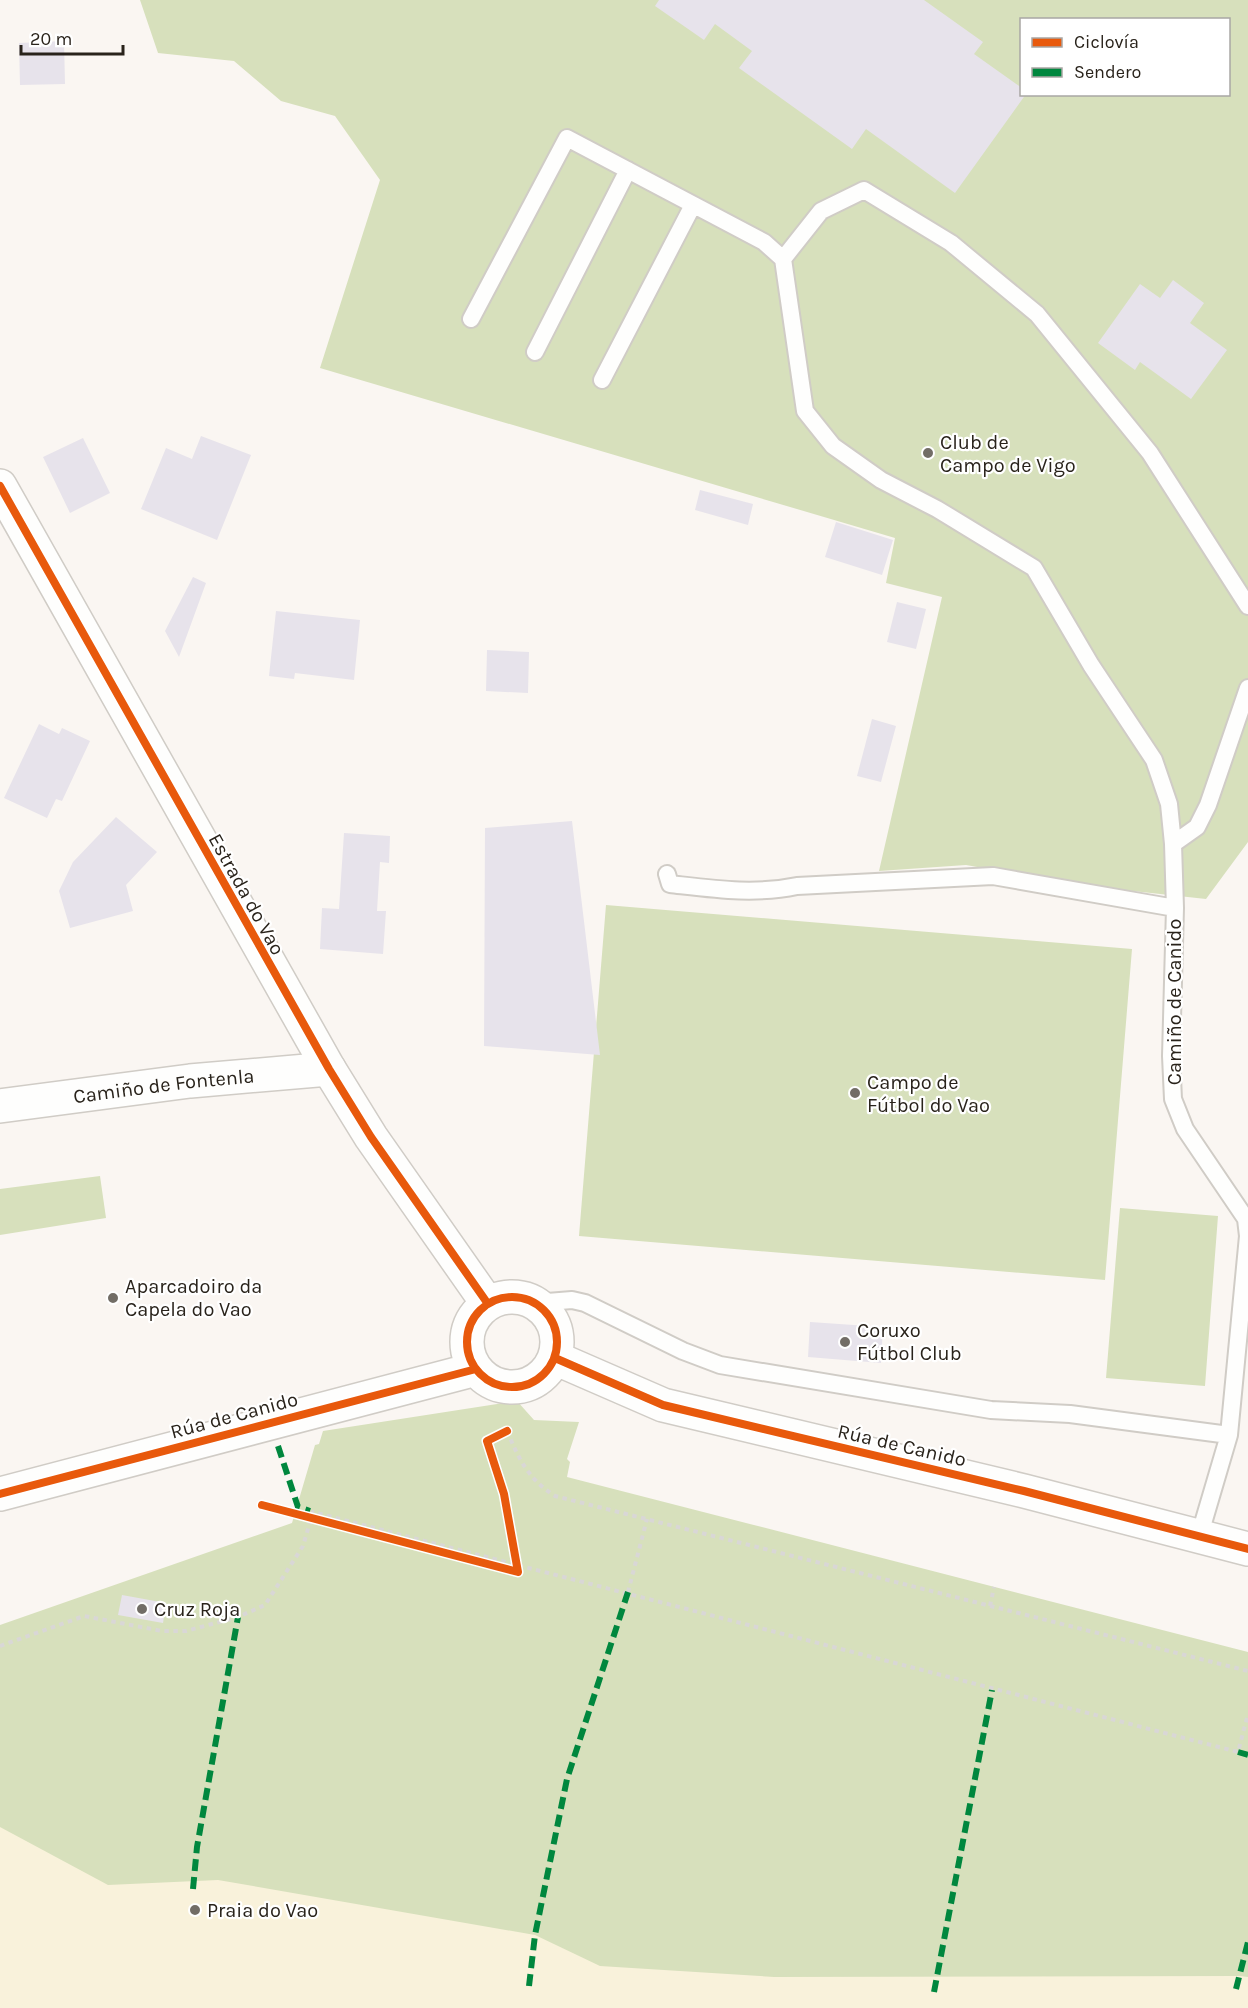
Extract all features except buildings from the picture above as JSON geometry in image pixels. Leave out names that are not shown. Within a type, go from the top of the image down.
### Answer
[{"type":"main road","name":"Estrada do Vao","points":[[0,486],[329,1069],[371,1137],[488,1304]]},
{"type":"main road","name":"Camiño de Fontenla","points":[[0,1106],[190,1081],[329,1069]]},
{"type":"main road","points":[[503,1298],[520,1298],[535,1304],[547,1313],[555,1327],[557,1342],[555,1358],[547,1371],[536,1380],[523,1386],[510,1387],[496,1384],[476,1369],[469,1356],[467,1341],[477,1314],[488,1304],[503,1298]]},
{"type":"main road","name":"Rúa de Canido","points":[[555,1358],[663,1406],[1024,1491],[1248,1549]]},
{"type":"main road","name":"Rúa de Canido","points":[[0,1494],[476,1369]]},
{"type":"lane","points":[[471,319],[567,138],[764,242],[783,259],[821,211],[864,190],[951,243],[1044,323],[1150,453],[1248,606]]},
{"type":"lane","points":[[535,352],[628,170]]},
{"type":"lane","points":[[602,380],[693,205]]},
{"type":"lane","name":"Camiño de Canido","points":[[783,259],[805,411],[833,447],[881,480],[937,509],[1034,568],[1091,666],[1154,760],[1169,804],[1173,844],[1174,908],[1171,1056],[1173,1099],[1185,1129],[1246,1218],[1248,1236],[1229,1435],[1199,1537]]},
{"type":"lane","points":[[1173,844],[1197,827],[1208,805],[1248,688]]},
{"type":"lane","points":[[667,874],[670,884],[733,892],[768,892],[797,886],[993,876],[1174,908]]},
{"type":"lane","points":[[535,1304],[572,1300],[585,1303],[683,1352],[720,1365],[991,1410],[1070,1414],[1229,1435]]},
{"type":"path","points":[[497,1436],[507,1431],[523,1469],[538,1486],[555,1496],[1248,1671]]},
{"type":"path","points":[[302,1516],[518,1572],[515,1552]]},
{"type":"path","points":[[0,1646],[84,1616],[174,1631],[186,1631],[238,1617],[265,1605],[303,1546],[311,1518]]},
{"type":"path","points":[[628,1592],[647,1519]]},
{"type":"path","points":[[517,1563],[992,1690],[1238,1752],[1248,1714]]},
{"type":"path","points":[[990,1606],[994,1587]]},
{"type":"green space","name":"Club de Campo de Vigo","points":[[140,0],[1248,0],[1248,842],[1206,899],[1078,885],[966,865],[879,871],[942,597],[886,583],[895,538],[320,368],[380,180],[335,116],[281,101],[234,61],[158,53]]},
{"type":"green space","name":"Campo de Fútbol do Vao","points":[[606,905],[1132,949],[1105,1280],[579,1236]]},
{"type":"green space","points":[[100,1176],[106,1218],[0,1235],[0,1189]]},
{"type":"green space","points":[[1120,1208],[1218,1216],[1205,1386],[1106,1378]]},
{"type":"green space","points":[[517,1401],[534,1420],[579,1422],[567,1459],[570,1462],[567,1477],[1248,1652],[1248,2008],[0,2008],[0,1625],[292,1523],[315,1445],[319,1444],[323,1431]]},
{"type":"sand","name":"Praia do Vao","points":[[0,1827],[108,1885],[218,1880],[535,1935],[600,1966],[774,1977],[1240,1976],[1248,1977],[1248,2008],[0,2008]]},
{"type":"marked path","points":[[278,1446],[298,1507],[310,1511]]},
{"type":"marked path","points":[[529,1986],[535,1935],[567,1779],[628,1592]]},
{"type":"marked path","points":[[193,1889],[197,1847],[238,1617]]},
{"type":"marked path","points":[[934,1992],[992,1690]]},
{"type":"marked path","points":[[1238,1752],[1248,1755]]},
{"type":"marked path","points":[[1236,1989],[1248,1942]]},
{"type":"cycle path","points":[[0,486],[329,1069],[371,1137],[488,1304]]},
{"type":"cycle path","points":[[512,1297],[529,1301],[544,1310],[553,1325],[557,1342],[553,1359],[544,1374],[529,1383],[512,1387],[495,1383],[480,1374],[471,1359],[467,1342],[471,1325],[480,1310],[495,1301],[512,1297]]},
{"type":"cycle path","points":[[555,1358],[663,1405],[1024,1491],[1248,1549]]},
{"type":"cycle path","points":[[0,1494],[476,1369]]},
{"type":"cycle path","points":[[262,1505],[518,1572],[504,1494],[487,1441],[507,1431]]},
{"type":"place","name":"Club de Campo de Vigo","points":[[928,453]]},
{"type":"place","name":"Campo de Fútbol do Vao","points":[[855,1093]]},
{"type":"place","name":"Aparcadoiro da Capela do Vao","points":[[113,1298]]},
{"type":"place","name":"Coruxo Fútbol Club","points":[[845,1342]]},
{"type":"place","name":"Cruz Roja","points":[[142,1609]]},
{"type":"place","name":"Praia do Vao","points":[[195,1910]]}]
